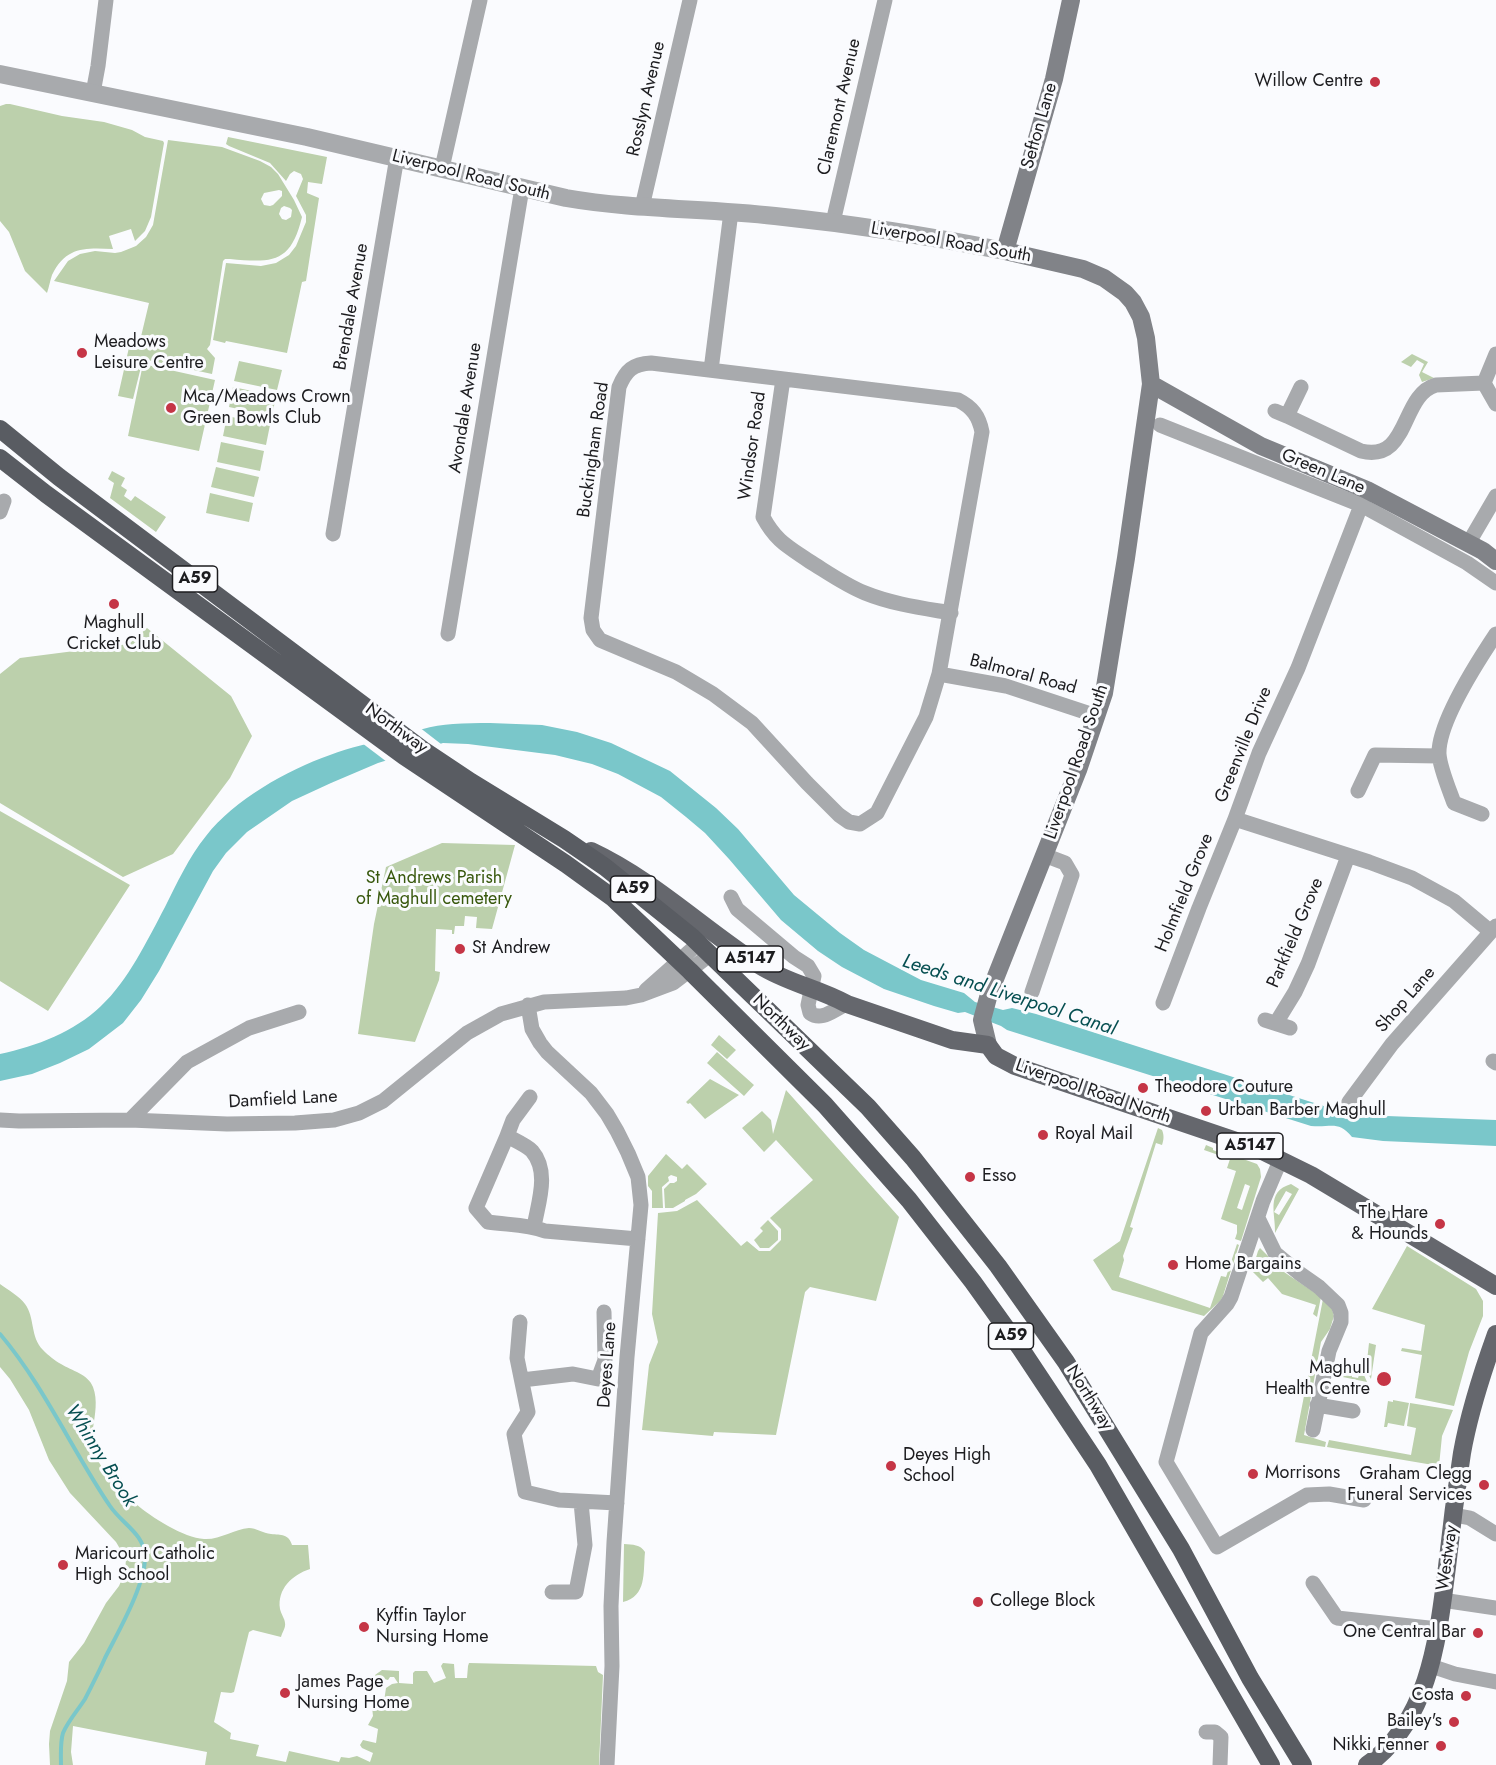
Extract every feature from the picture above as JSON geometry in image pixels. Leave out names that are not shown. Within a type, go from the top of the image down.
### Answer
[{"type":"highway","name":"Northway","points":[[0,429],[59,477],[423,750],[564,838],[605,867],[657,909],[694,956],[909,1200],[973,1282],[1021,1349],[1098,1465],[1271,1765]]},
{"type":"highway","name":"Northway","points":[[0,458],[404,756],[566,864],[694,956],[868,1107],[913,1158],[998,1266],[1066,1362],[1164,1520],[1250,1678],[1303,1765]]},
{"type":"main road","name":"Sefton Lane","points":[[1005,251],[1054,79],[1071,0]]},
{"type":"main road","name":"Liverpool Road South","points":[[988,1045],[982,1020],[989,994],[1097,716],[1108,672],[1150,384],[1148,354],[1141,317],[1125,293],[1104,278],[1089,271],[1005,251]]},
{"type":"main road","name":"Green Lane","points":[[1150,384],[1261,446],[1364,498],[1468,544],[1496,561]]},
{"type":"main road","name":"A5147","points":[[564,838],[611,860],[655,888],[760,965],[794,983],[952,1040],[988,1045]]},
{"type":"main road","name":"Liverpool Road North","points":[[988,1045],[996,1056],[1015,1066],[1250,1146],[1311,1175],[1496,1286]]},
{"type":"main road","name":"Westway","points":[[1367,1765],[1387,1748],[1402,1728],[1423,1689],[1431,1666],[1462,1450],[1496,1334]]},
{"type":"main road","points":[[1480,1383],[1496,1367]]},
{"type":"street","points":[[93,93],[106,0]]},
{"type":"street","points":[[442,168],[480,0]]},
{"type":"street","name":"Rosslyn Avenue","points":[[642,207],[690,0]]},
{"type":"street","name":"Claremont Avenue","points":[[833,222],[885,0]]},
{"type":"street","name":"Liverpool Road South","points":[[0,74],[307,137],[596,204],[731,212],[833,222],[1005,251]]},
{"type":"street","name":"Brendale Avenue","points":[[333,534],[397,157]]},
{"type":"street","name":"Avondale Avenue","points":[[448,634],[522,188]]},
{"type":"street","points":[[711,370],[731,212]]},
{"type":"street","points":[[1484,383],[1496,354]]},
{"type":"street","name":"Buckingham Road","points":[[640,363],[651,363],[783,379],[958,400],[975,412],[982,432],[951,613],[939,674],[926,717],[877,813],[860,824],[849,822],[839,814],[752,723],[713,694],[676,672],[600,640],[593,630],[591,618],[616,408],[619,387],[624,376],[640,363]]},
{"type":"street","name":"Windsor Road","points":[[783,379],[763,517],[771,531],[781,543],[865,593],[897,603],[951,613]]},
{"type":"street","points":[[1484,383],[1496,404]]},
{"type":"street","points":[[1301,387],[1281,413],[1372,454],[1389,448],[1421,395],[1430,387],[1484,383]]},
{"type":"street","points":[[1160,425],[1364,498],[1496,583]]},
{"type":"street","points":[[1468,544],[1496,496]]},
{"type":"street","name":"Greenville Drive","points":[[1364,498],[1298,668],[1259,753],[1235,819],[1412,878],[1454,901],[1494,929]]},
{"type":"street","points":[[1482,814],[1454,802],[1439,756],[1440,738],[1460,693],[1496,634]]},
{"type":"street","name":"Balmoral Road","points":[[939,674],[1006,686],[1097,716]]},
{"type":"street","points":[[1358,791],[1375,755],[1439,756]]},
{"type":"street","name":"Holmfield Grove","points":[[1163,1003],[1176,984],[1235,819]]},
{"type":"street","points":[[1032,992],[1072,875],[1065,863],[1044,855]]},
{"type":"street","name":"Parkfield Grove","points":[[1277,1024],[1308,964],[1348,856]]},
{"type":"street","points":[[731,897],[736,909],[808,966],[814,976],[812,989]]},
{"type":"street","name":"Shop Lane","points":[[1349,1102],[1392,1044],[1494,929]]},
{"type":"street","name":"Damfield Lane","points":[[0,1120],[130,1120],[227,1124],[334,1120],[359,1113],[383,1101],[467,1033],[501,1014],[544,1002],[627,998],[641,994],[694,956]]},
{"type":"street","name":"Deyes Lane","points":[[528,1005],[532,1029],[540,1043],[591,1093],[607,1114],[638,1177],[641,1205],[617,1503],[611,1606],[612,1666],[607,1765]]},
{"type":"street","points":[[130,1120],[187,1062],[249,1028],[299,1012]]},
{"type":"street","points":[[530,1097],[513,1120],[476,1208],[488,1222],[534,1227],[545,1231],[638,1239]]},
{"type":"street","points":[[507,1136],[531,1150],[539,1164],[543,1181],[534,1227]]},
{"type":"street","points":[[1280,1161],[1270,1182],[1231,1297],[1201,1333],[1166,1462],[1217,1547],[1307,1495],[1329,1494],[1364,1500]]},
{"type":"street","points":[[1258,1218],[1275,1253],[1319,1287],[1338,1305],[1341,1313],[1341,1322],[1329,1351],[1313,1430]]},
{"type":"street","points":[[522,1380],[573,1374],[598,1379],[605,1360],[604,1312]]},
{"type":"street","points":[[520,1322],[518,1358],[528,1412],[514,1434],[525,1492],[560,1500],[617,1503]]},
{"type":"street","points":[[1317,1406],[1353,1411]]},
{"type":"street","points":[[552,1592],[576,1592],[585,1545],[581,1502]]},
{"type":"street","points":[[1454,1515],[1470,1518],[1496,1534]]},
{"type":"street","points":[[1313,1583],[1337,1618],[1438,1629]]},
{"type":"street","points":[[1442,1600],[1496,1608]]},
{"type":"street","points":[[1431,1666],[1455,1674],[1496,1682]]},
{"type":"street","points":[[1206,1732],[1215,1732],[1221,1737],[1220,1765]]},
{"type":"green space","points":[[6,104],[104,122],[164,143],[151,217],[145,231],[135,241],[131,229],[109,236],[113,249],[86,249],[70,254],[52,275],[47,293],[25,271],[9,232],[0,221],[0,106]]},
{"type":"green space","points":[[228,137],[327,157],[322,184],[308,182],[307,193],[319,198],[306,281],[302,282],[287,353],[213,340],[226,263],[261,266],[276,263],[289,255],[296,246],[306,222],[306,215],[296,196],[303,179],[301,174],[294,171],[286,181],[270,163],[226,144]]},
{"type":"green space","points":[[168,140],[222,147],[271,167],[278,174],[302,217],[292,244],[278,257],[258,261],[225,259],[223,261],[210,345],[207,349],[215,358],[212,374],[143,359],[133,399],[118,396],[130,343],[139,345],[149,303],[54,281],[68,261],[80,254],[95,251],[121,252],[136,246],[146,237],[153,225]],"holes":[[[282,191],[282,196],[273,205],[264,205],[261,199],[264,193]],[[284,206],[292,210],[291,217],[286,220],[282,219],[279,214]]]},
{"type":"green space","points":[[1412,354],[1428,362],[1422,372],[1434,378],[1422,382],[1419,375],[1424,364],[1417,360],[1411,367],[1401,362]]},
{"type":"green space","points":[[239,361],[282,370],[277,390],[234,381]]},
{"type":"green space","name":"Mca/Meadows Crown Green Bowls Club","points":[[143,364],[215,380],[199,451],[128,436]]},
{"type":"green space","points":[[233,387],[276,396],[272,416],[229,407]]},
{"type":"green space","points":[[227,416],[270,425],[266,445],[223,436]]},
{"type":"green space","points":[[221,442],[264,451],[260,471],[217,462]]},
{"type":"green space","points":[[216,467],[259,477],[254,497],[211,487]]},
{"type":"green space","points":[[112,471],[125,478],[121,486],[127,490],[124,496],[131,501],[135,496],[166,517],[156,532],[110,498],[114,483],[108,479]]},
{"type":"green space","points":[[210,493],[253,503],[249,522],[206,513]]},
{"type":"green space","points":[[147,628],[231,696],[252,736],[230,778],[173,854],[123,877],[0,803],[0,674],[20,658],[129,644]]},
{"type":"green space","points":[[0,811],[130,885],[48,1011],[0,981]]},
{"type":"green space","name":"St Andrews Parish of Maghull cemetery","points":[[442,843],[515,845],[492,929],[476,928],[477,917],[465,916],[464,926],[455,926],[454,934],[452,930],[436,929],[435,971],[440,972],[439,980],[415,1042],[358,1034],[374,924],[386,867]]},
{"type":"green space","points":[[719,1035],[736,1050],[727,1059],[711,1045]]},
{"type":"green space","points":[[717,1052],[754,1085],[744,1096],[707,1063]]},
{"type":"green space","points":[[710,1079],[739,1095],[705,1119],[690,1103],[686,1102]]},
{"type":"green space","points":[[786,1090],[899,1217],[876,1301],[810,1287],[805,1292],[776,1435],[714,1432],[713,1436],[642,1430],[649,1365],[658,1342],[652,1314],[658,1213],[677,1211],[697,1200],[741,1246],[747,1241],[759,1251],[770,1251],[781,1240],[781,1229],[770,1218],[813,1180],[776,1140],[764,1152],[742,1128],[762,1111],[771,1120],[773,1134]]},
{"type":"green space","points":[[1158,1128],[1163,1132],[1163,1143],[1162,1145],[1156,1143],[1130,1227],[1133,1228],[1123,1256],[1119,1277],[1210,1308],[1221,1276],[1226,1277],[1237,1244],[1239,1245],[1223,1296],[1204,1316],[1112,1290],[1093,1260],[1120,1241]]},
{"type":"green space","points":[[1206,1145],[1220,1153],[1221,1151],[1257,1164],[1260,1169],[1261,1177],[1241,1241],[1235,1239],[1237,1225],[1221,1219],[1236,1171],[1227,1168],[1230,1159],[1204,1150]],"holes":[[[1245,1184],[1250,1186],[1242,1210],[1237,1208]]]},
{"type":"green space","points":[[666,1154],[682,1169],[687,1164],[707,1184],[696,1194],[673,1208],[665,1208],[664,1189],[670,1183],[677,1181],[677,1177],[671,1175],[668,1177],[669,1181],[662,1187],[663,1208],[652,1208],[652,1191],[648,1186],[648,1176]]},
{"type":"green space","points":[[1291,1184],[1299,1189],[1275,1233],[1274,1212],[1279,1215],[1292,1194],[1286,1191],[1274,1212],[1275,1198],[1278,1192]]},
{"type":"green space","points":[[768,1220],[778,1231],[778,1240],[769,1248],[760,1248],[754,1240],[763,1231],[760,1228]]},
{"type":"green space","points":[[1407,1246],[1476,1289],[1483,1301],[1483,1316],[1469,1352],[1454,1406],[1415,1398],[1422,1355],[1401,1351],[1402,1348],[1421,1351],[1425,1325],[1372,1309]]},
{"type":"green space","points":[[1260,1248],[1284,1272],[1321,1297],[1317,1317],[1313,1314],[1316,1305],[1282,1294],[1268,1278],[1263,1282],[1252,1271]]},
{"type":"green space","points":[[0,1284],[25,1304],[36,1339],[43,1350],[56,1361],[84,1376],[91,1383],[96,1402],[93,1428],[95,1454],[110,1478],[136,1504],[168,1526],[196,1538],[216,1538],[249,1528],[284,1536],[292,1545],[308,1545],[310,1569],[292,1579],[281,1595],[280,1609],[285,1625],[281,1637],[253,1630],[249,1632],[234,1692],[221,1692],[214,1722],[231,1733],[230,1739],[259,1745],[256,1756],[286,1762],[289,1751],[339,1762],[341,1757],[357,1756],[370,1762],[373,1753],[360,1745],[363,1740],[376,1743],[378,1729],[368,1725],[373,1716],[372,1707],[383,1708],[386,1688],[398,1683],[394,1677],[388,1680],[376,1677],[375,1675],[382,1670],[399,1671],[399,1683],[413,1684],[415,1671],[427,1671],[434,1683],[446,1678],[441,1666],[443,1663],[454,1664],[455,1678],[467,1678],[469,1663],[596,1666],[598,1672],[603,1675],[599,1765],[205,1765],[207,1752],[73,1726],[71,1752],[73,1765],[50,1765],[50,1731],[67,1681],[69,1662],[84,1643],[106,1603],[119,1586],[125,1572],[126,1559],[116,1542],[70,1493],[49,1460],[29,1410],[0,1367]]},
{"type":"green space","points":[[1323,1299],[1331,1306],[1334,1316],[1330,1329],[1321,1342],[1304,1435],[1326,1442],[1325,1447],[1295,1442]]},
{"type":"green space","points":[[1369,1343],[1376,1345],[1371,1379],[1366,1370]]},
{"type":"green space","points":[[1333,1369],[1352,1373],[1352,1377],[1358,1378],[1359,1375],[1364,1375],[1367,1382],[1333,1375]]},
{"type":"green space","points":[[1393,1400],[1409,1403],[1404,1426],[1388,1423],[1387,1427],[1384,1427],[1388,1401],[1393,1402]]},
{"type":"green space","points":[[1410,1403],[1453,1410],[1442,1436],[1439,1466],[1327,1447],[1329,1440],[1411,1455],[1416,1428],[1407,1426]]},
{"type":"green space","points":[[624,1544],[639,1546],[645,1552],[640,1589],[631,1599],[623,1602]]},
{"type":"water","name":"Leeds and Liverpool Canal","points":[[490,723],[542,725],[577,732],[611,743],[670,771],[738,829],[794,895],[864,950],[921,980],[964,993],[975,1002],[1003,1010],[1012,1008],[1036,1014],[1333,1109],[1338,1116],[1346,1119],[1359,1115],[1496,1120],[1496,1146],[1383,1141],[1352,1137],[1342,1128],[1311,1126],[1007,1030],[965,1012],[958,1013],[884,989],[842,967],[818,951],[781,920],[705,833],[661,797],[618,774],[592,764],[555,755],[468,744],[443,743],[378,763],[292,801],[247,832],[226,853],[213,871],[159,971],[123,1023],[89,1049],[60,1063],[32,1074],[0,1081],[0,1054],[28,1047],[67,1031],[111,996],[137,959],[200,844],[231,810],[246,799],[296,769],[345,750],[437,726]]},
{"type":"pier","points":[[419,727],[441,744],[387,762],[362,743]]},
{"type":"waterway","name":"Whinny Brook","points":[[0,1334],[30,1375],[110,1506],[137,1535],[144,1549],[144,1569],[130,1609],[85,1699],[63,1733],[61,1765]]},
{"type":"place","name":"Willow Centre","points":[[1375,82]]},
{"type":"place","name":"Meadows Leisure Centre","points":[[82,353]]},
{"type":"place","name":"Mca/Meadows Crown Green Bowls Club","points":[[171,408]]},
{"type":"place","name":"Maghull Cricket Club","points":[[114,604]]},
{"type":"place","name":"St Andrew","points":[[460,949]]},
{"type":"place","name":"Theodore Couture","points":[[1143,1088]]},
{"type":"place","name":"Urban Barber Maghull","points":[[1206,1111]]},
{"type":"place","name":"Royal Mail","points":[[1043,1135]]},
{"type":"place","name":"Esso","points":[[970,1177]]},
{"type":"place","name":"The Hare & Hounds","points":[[1440,1224]]},
{"type":"place","name":"Home Bargains","points":[[1173,1265]]},
{"type":"place","name":"Maghull Health Centre","points":[[1384,1379]]},
{"type":"place","name":"Deyes High School","points":[[891,1466]]},
{"type":"place","name":"Morrisons","points":[[1253,1474]]},
{"type":"place","name":"Graham Clegg Funeral Services","points":[[1484,1485]]},
{"type":"place","name":"Maricourt Catholic High School","points":[[63,1565]]},
{"type":"place","name":"College Block","points":[[978,1602]]},
{"type":"place","name":"Kyffin Taylor Nursing Home","points":[[364,1627]]},
{"type":"place","name":"One Central Bar","points":[[1478,1633]]},
{"type":"place","name":"James Page Nursing Home","points":[[285,1693]]},
{"type":"place","name":"Costa","points":[[1466,1696]]},
{"type":"place","name":"Bailey's","points":[[1454,1722]]},
{"type":"place","name":"Nikki Fenner","points":[[1441,1746]]}]
